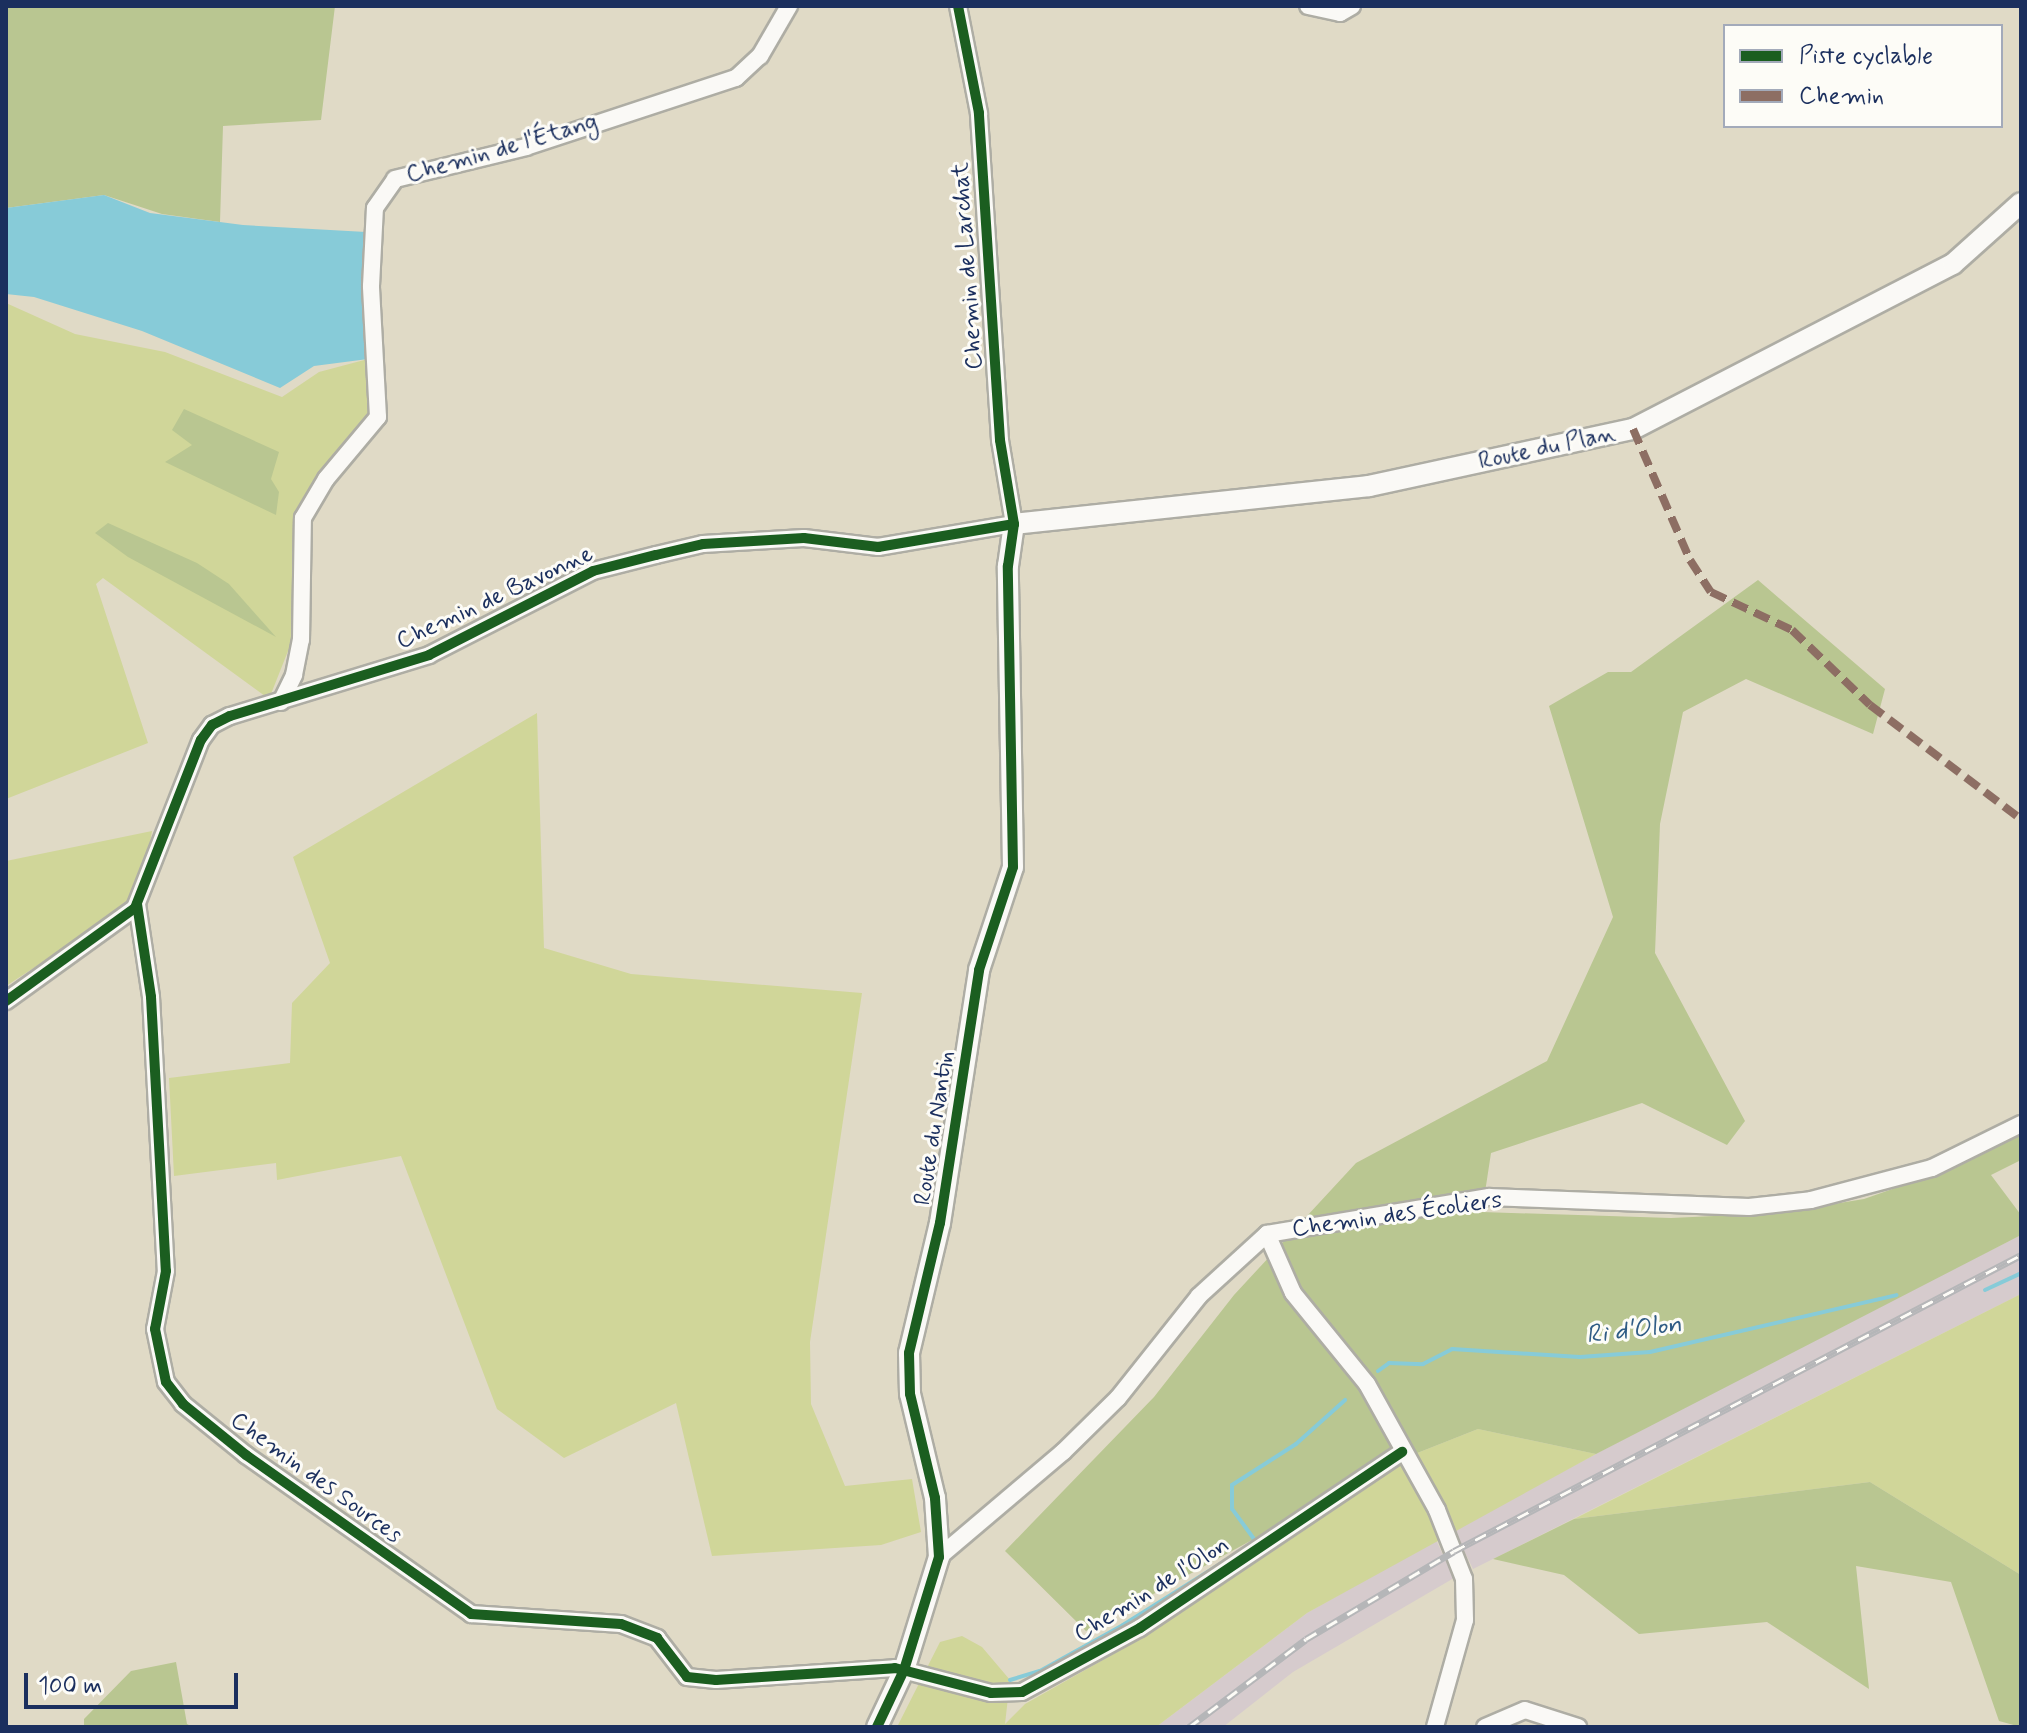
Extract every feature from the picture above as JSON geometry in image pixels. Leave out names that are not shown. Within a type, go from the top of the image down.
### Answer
[{"type":"street","name":"Chemin de l'Étang","points":[[281,702],[294,675],[301,640],[303,518],[326,479],[378,417],[371,286],[375,208],[395,179],[526,147],[736,78],[760,56],[789,6]]},
{"type":"street","name":"Chemin de Larchat","points":[[958,6],[979,113],[1000,440],[1014,524]]},
{"type":"street","points":[[1308,6],[1340,13],[1352,6]]},
{"type":"street","name":"Route du Plan","points":[[1014,524],[1369,486],[1633,429],[1953,264],[2021,203]]},
{"type":"street","name":"Chemin de Bavonne","points":[[6,1001],[119,924],[137,904],[160,853],[175,797],[207,732],[234,714],[429,655],[593,571],[656,555],[703,544],[804,538],[878,547],[1014,524]]},
{"type":"street","name":"Route du Nantin","points":[[877,1727],[904,1670],[939,1557],[935,1498],[910,1394],[909,1353],[940,1223],[979,970],[1013,867],[1008,566],[1014,524]]},
{"type":"street","name":"Chemin des Sources","points":[[137,904],[151,997],[166,1271],[155,1329],[157,1357],[166,1382],[183,1404],[471,1614],[621,1624],[657,1638],[687,1677],[703,1679],[904,1670]]},
{"type":"street","name":"Chemin des Écoliers","points":[[939,1557],[1063,1452],[1118,1398],[1199,1296],[1267,1234],[1489,1197],[1749,1207],[1811,1200],[1932,1168],[2021,1124]]},
{"type":"street","points":[[1267,1234],[1293,1293],[1367,1384],[1402,1452],[1437,1510],[1468,1595],[1435,1727]]},
{"type":"street","name":"Chemin de l'Olon","points":[[904,1670],[991,1693],[1022,1692],[1140,1628],[1402,1452]]},
{"type":"street","points":[[1485,1727],[1525,1710],[1578,1727]]},
{"type":"shaded area","points":[[2021,1235],[2021,1294],[1473,1569],[1454,1530],[1747,1373]]},
{"type":"shaded area","points":[[1436,1540],[1454,1578],[1293,1672],[1223,1727],[1156,1727],[1307,1613]]},
{"type":"green space","points":[[6,6],[335,6],[321,120],[223,126],[220,222],[162,214],[104,195],[6,208]]},
{"type":"green space","points":[[6,303],[75,334],[165,352],[282,397],[319,372],[368,359],[371,412],[303,504],[293,568],[292,641],[269,699],[103,578],[96,584],[148,743],[6,799]]},
{"type":"green space","points":[[184,409],[279,452],[271,479],[279,492],[276,515],[165,462],[192,445],[172,430]]},
{"type":"green space","points":[[108,523],[197,563],[229,584],[276,637],[128,557],[95,533]]},
{"type":"green space","points":[[1758,580],[1885,689],[1873,734],[1746,679],[1683,712],[1660,824],[1655,953],[1745,1121],[1727,1145],[1642,1103],[1491,1153],[1482,1212],[1671,1218],[1779,1213],[1864,1199],[1938,1173],[2021,1131],[2021,1160],[1991,1175],[2021,1215],[2021,1235],[1596,1454],[1478,1429],[1392,1463],[1086,1631],[1005,1551],[1154,1397],[1234,1295],[1356,1163],[1547,1061],[1613,917],[1549,706],[1608,672],[1631,672]]},
{"type":"green space","points":[[537,713],[544,948],[631,974],[862,993],[810,1342],[811,1404],[845,1486],[912,1479],[921,1532],[881,1545],[712,1556],[676,1403],[564,1458],[497,1409],[401,1156],[277,1180],[276,1163],[174,1176],[169,1078],[290,1063],[292,1003],[330,963],[293,857]]},
{"type":"green space","points":[[152,831],[145,876],[121,911],[6,986],[6,861]]},
{"type":"green space","points":[[2021,1294],[2021,1575],[1870,1482],[1574,1519]]},
{"type":"green space","points":[[1478,1429],[1596,1454],[1307,1613],[1156,1727],[897,1727],[940,1642],[962,1636],[982,1647],[1010,1680],[1005,1724],[1025,1704],[1117,1652],[1361,1491],[1392,1463]]},
{"type":"green space","points":[[1870,1482],[2021,1575],[2021,1727],[1999,1721],[1951,1582],[1856,1566],[1869,1689],[1767,1622],[1639,1634],[1564,1575],[1493,1559],[1574,1519]]},
{"type":"green space","points":[[176,1662],[187,1724],[193,1727],[84,1727],[84,1719],[131,1671]]},
{"type":"water","points":[[104,195],[150,213],[243,225],[366,232],[368,359],[314,366],[280,388],[142,331],[34,297],[6,294],[6,208]]},
{"type":"waterway","name":"Ri d'Olon","points":[[1985,1290],[2021,1273]]},
{"type":"waterway","name":"Ri d'Olon","points":[[1378,1371],[1389,1363],[1423,1364],[1452,1349],[1580,1357],[1650,1352],[1896,1295]]},
{"type":"waterway","name":"Ri d'Olon","points":[[1252,1545],[1254,1539],[1232,1509],[1232,1485],[1296,1444],[1345,1400]]},
{"type":"waterway","name":"Ri d'Olon","points":[[1010,1680],[1040,1671],[1123,1625],[1238,1553]]},
{"type":"railway","points":[[1189,1727],[1306,1639],[1454,1551],[2021,1255]]},
{"type":"marked path","points":[[1633,429],[1690,560],[1711,592],[1792,630],[1870,705],[2021,819]]},
{"type":"cycle path","points":[[877,1727],[904,1670],[939,1557],[935,1498],[910,1394],[909,1353],[940,1223],[979,970],[1013,867],[1008,566],[1014,524],[1000,440],[979,113],[958,6]]},
{"type":"cycle path","points":[[6,1001],[135,908],[201,740],[212,725],[230,716],[429,655],[593,571],[656,555],[703,544],[804,538],[878,547],[1014,524]]},
{"type":"cycle path","points":[[137,904],[151,997],[166,1271],[155,1329],[166,1382],[183,1404],[246,1455],[471,1614],[621,1624],[657,1638],[687,1677],[716,1680],[895,1668],[991,1693],[1022,1692],[1140,1628],[1402,1452]]}]
